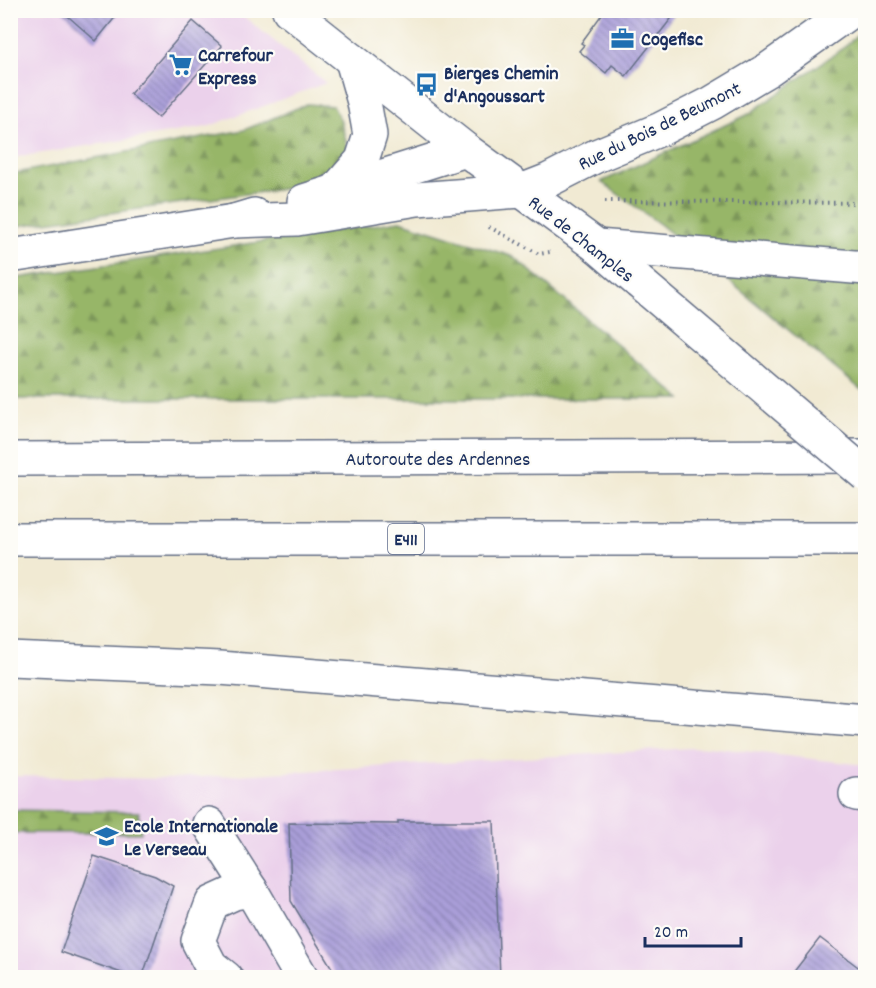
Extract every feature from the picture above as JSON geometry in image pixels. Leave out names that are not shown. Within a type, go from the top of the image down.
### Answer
[{"type":"main road","name":"Rue de Champles","points":[[289,10],[466,150],[597,246],[866,475]]},
{"type":"main road","name":"Rue du Bois de Beumont","points":[[234,221],[297,219],[417,199],[521,191],[661,129],[712,103],[769,69],[852,10]]},
{"type":"main road","points":[[335,191],[362,160],[370,135],[364,102],[352,60]]},
{"type":"main road","points":[[10,256],[234,221],[466,150]]},
{"type":"main road","points":[[597,246],[866,268]]},
{"type":"main road","name":"Autoroute des Ardennes","points":[[10,459],[866,456]]},
{"type":"main road","name":"E411","points":[[10,539],[866,539]]},
{"type":"main road","points":[[10,659],[220,668],[866,721]]},
{"type":"main road","points":[[209,824],[251,890],[302,978]]},
{"type":"main road","points":[[226,978],[211,966],[198,941],[212,903],[234,893],[251,890]]},
{"type":"path","points":[[605,201],[866,203]]},
{"type":"shaded area","points":[[15,11],[237,11],[326,83],[207,127],[11,158],[10,47],[18,36]]},
{"type":"shaded area","points":[[709,747],[865,765],[865,977],[11,978],[11,776],[168,779]]},
{"type":"green space","points":[[865,28],[865,393],[661,225],[601,182],[747,115],[843,48]]},
{"type":"green space","points":[[307,104],[333,106],[340,119],[348,149],[340,163],[304,186],[11,227],[10,174],[244,130]]},
{"type":"green space","points":[[400,221],[514,257],[681,399],[11,399],[11,279]]},
{"type":"green space","points":[[11,810],[139,812],[141,833],[11,833]]},
{"type":"building","points":[[61,10],[121,10],[96,41]]},
{"type":"building","points":[[605,10],[678,10],[626,76],[612,65],[606,73],[579,51],[584,45],[581,43]]},
{"type":"building","name":"Carrefour Express","points":[[193,21],[222,46],[158,118],[130,94]]},
{"type":"building","points":[[398,821],[494,821],[500,978],[338,978],[291,901],[289,823],[398,824]]},
{"type":"building","points":[[94,856],[155,876],[173,886],[142,978],[136,978],[61,952]]},
{"type":"building","points":[[820,938],[866,973],[866,978],[789,978]]},
{"type":"place","name":"Cogefisc","points":[[623,38]]},
{"type":"place","name":"Carrefour Express","points":[[180,65]]},
{"type":"place","name":"Bierges Chemin d'Angoussart","points":[[426,84]]},
{"type":"place","name":"Ecole Internationale Le Verseau","points":[[106,836]]}]
